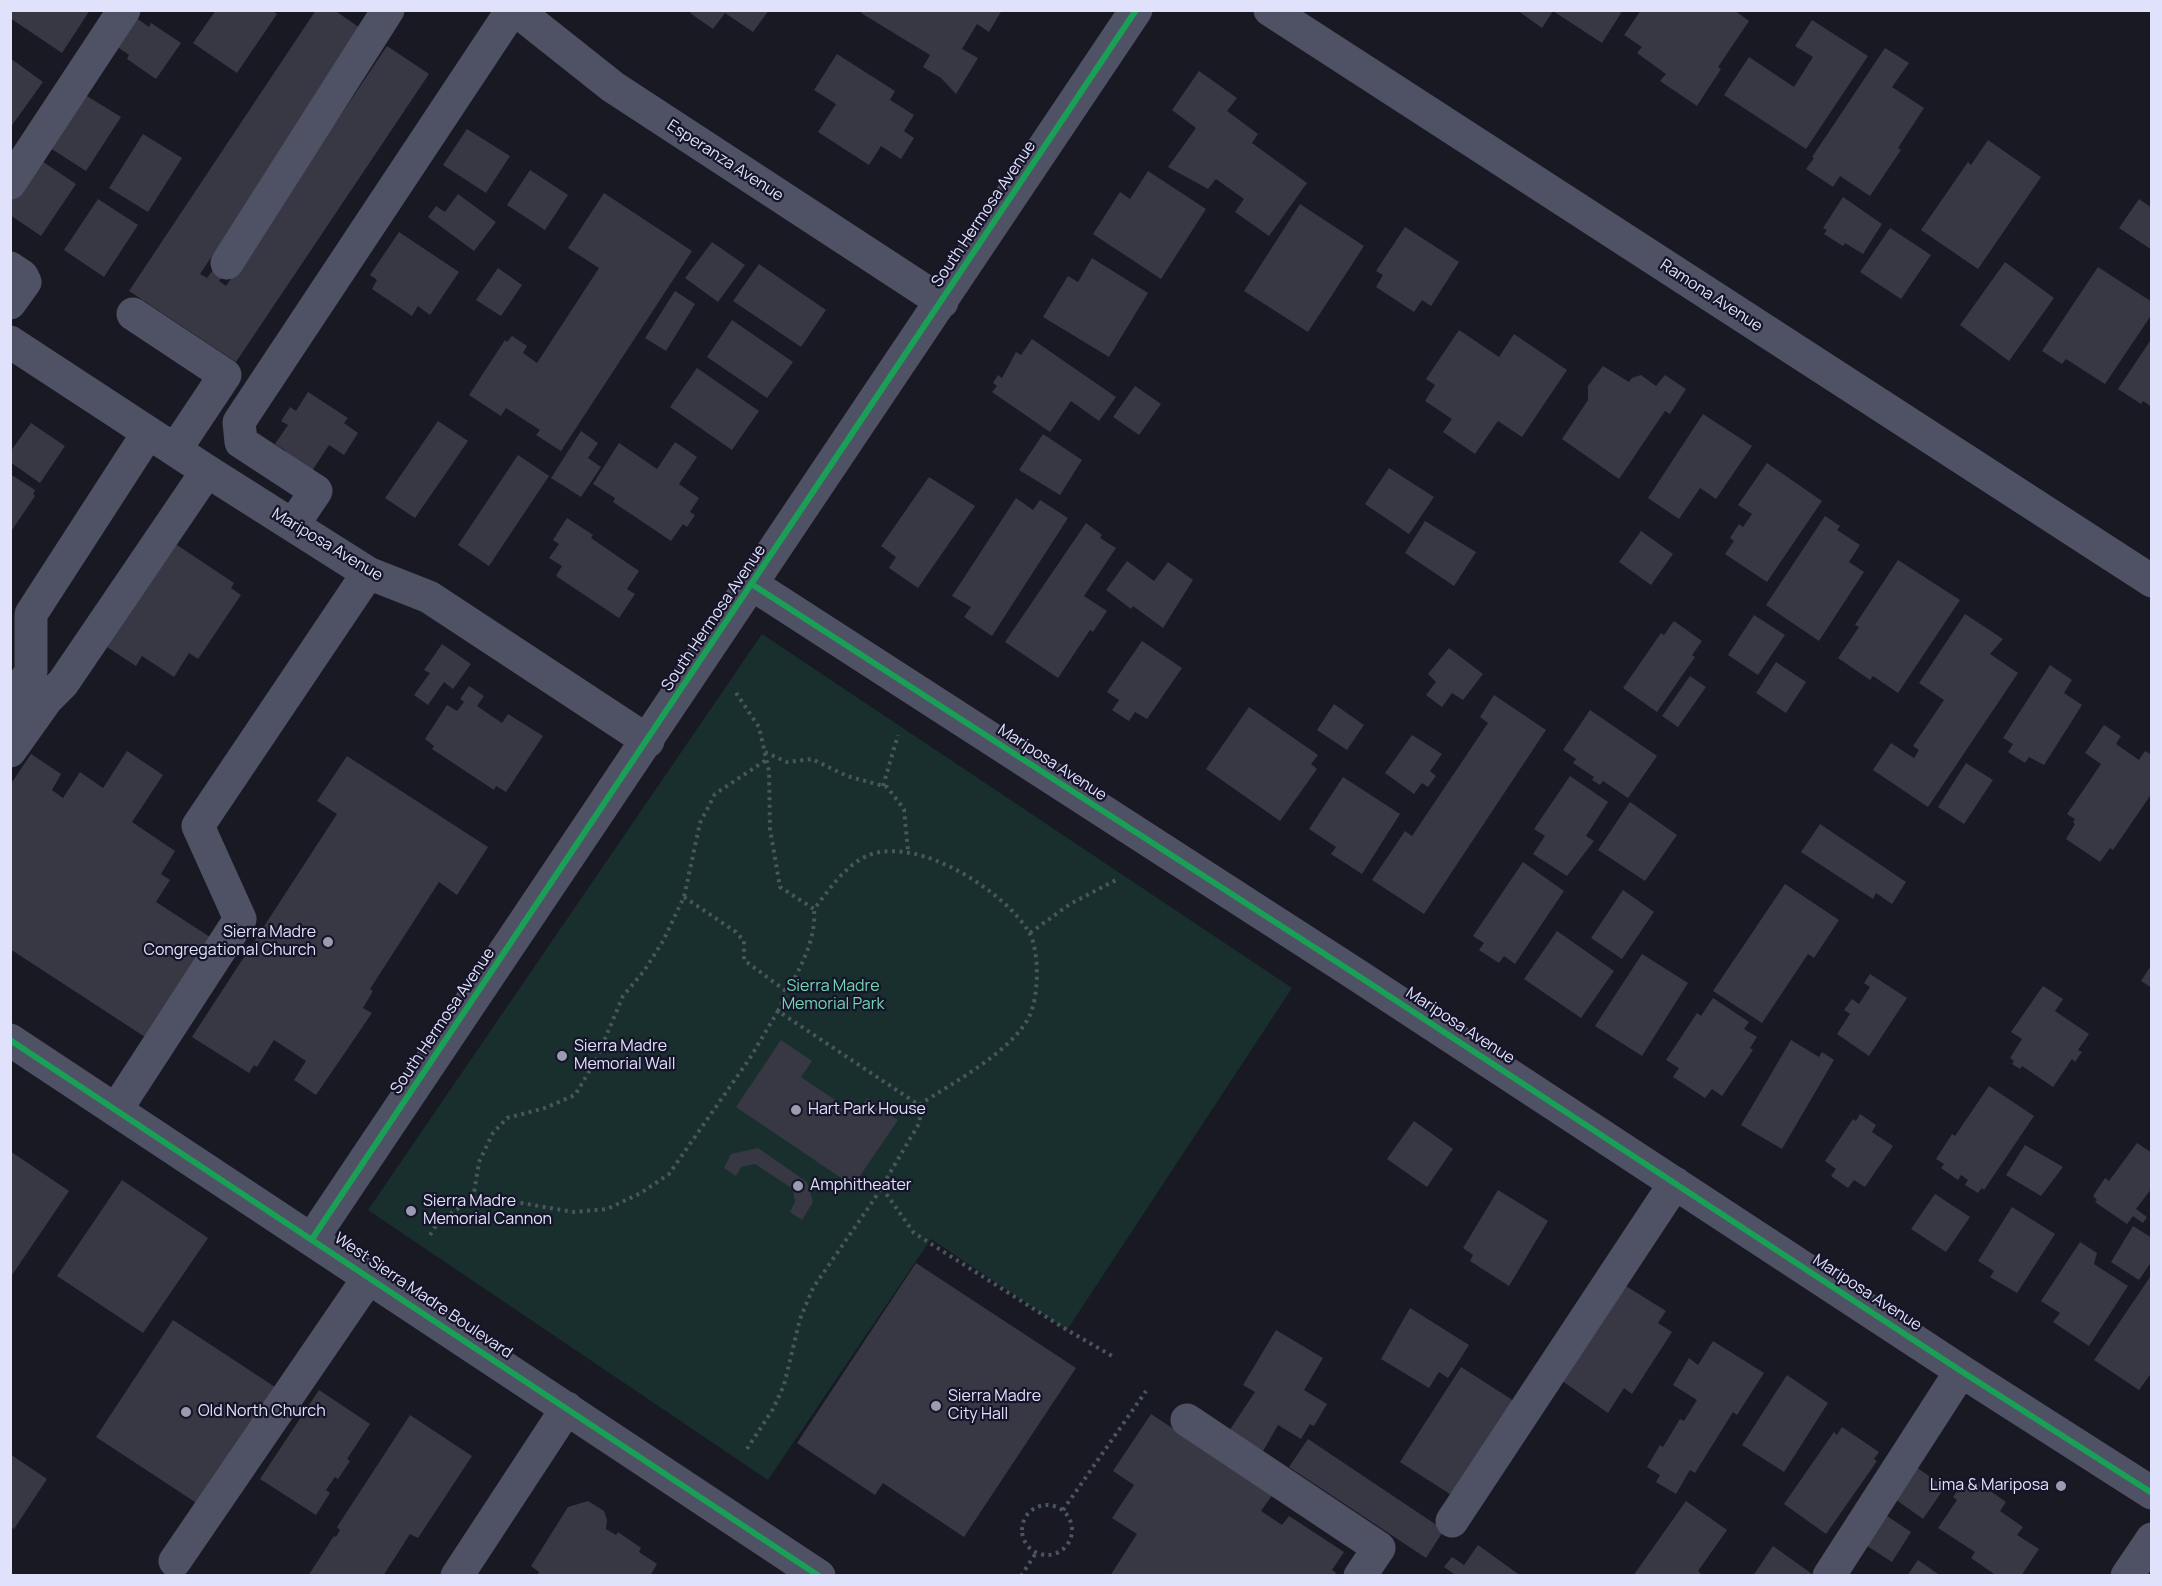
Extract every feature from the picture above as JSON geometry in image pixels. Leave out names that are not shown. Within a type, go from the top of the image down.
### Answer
[{"type":"street","points":[[10,183],[124,10]]},
{"type":"street","points":[[227,263],[388,10]]},
{"type":"street","points":[[293,525],[316,491],[241,442],[239,422],[514,10]]},
{"type":"street","name":"Esperanza Avenue","points":[[514,10],[613,87],[942,302]]},
{"type":"street","name":"South Hermosa Avenue","points":[[312,1239],[753,585],[1136,10]]},
{"type":"street","name":"Ramona Avenue","points":[[1270,10],[2151,581]]},
{"type":"street","points":[[10,268],[22,276],[25,282],[10,303]]},
{"type":"street","points":[[133,314],[225,375],[175,450]]},
{"type":"street","name":"Mariposa Avenue","points":[[10,342],[368,573],[429,597],[648,741]]},
{"type":"street","points":[[10,703],[31,672],[31,614],[148,433]]},
{"type":"street","points":[[10,751],[46,699],[63,683],[207,471]]},
{"type":"street","points":[[116,1110],[240,919],[198,826],[368,573]]},
{"type":"street","name":"Mariposa Avenue","points":[[753,585],[2151,1493]]},
{"type":"street","name":"West Sierra Madre Boulevard","points":[[10,1040],[819,1575]]},
{"type":"street","points":[[1452,1521],[1675,1183]]},
{"type":"street","points":[[175,1561],[369,1277]]},
{"type":"street","points":[[1829,1575],[1961,1371]]},
{"type":"street","points":[[457,1575],[567,1408]]},
{"type":"street","points":[[1187,1420],[1378,1548],[1360,1575]]},
{"type":"street","points":[[2127,1575],[2151,1539]]},
{"type":"path","points":[[736,693],[759,727],[765,752],[770,829],[780,887],[814,909]]},
{"type":"path","points":[[883,786],[898,735]]},
{"type":"path","points":[[765,752],[787,762],[812,759],[847,776],[887,787],[904,809],[908,851]]},
{"type":"path","points":[[473,1198],[480,1162],[493,1133],[507,1118],[545,1108],[574,1095],[596,1060],[623,996],[644,971],[663,941],[684,897],[700,823],[715,794],[766,760]]},
{"type":"path","points":[[430,1235],[439,1221],[473,1198],[493,1198],[573,1212],[607,1209],[641,1193],[669,1174],[750,1058],[778,1011],[806,954],[815,927],[814,909],[843,874],[870,855],[908,851],[954,867],[1003,902],[1030,933],[1038,974],[1029,1017],[1008,1043],[919,1105]]},
{"type":"path","points":[[1030,933],[1070,904],[1118,879]]},
{"type":"path","points":[[684,897],[736,932],[744,941],[744,960],[787,992]]},
{"type":"path","points":[[778,1011],[919,1105]]},
{"type":"path","points":[[747,1449],[773,1409],[784,1385],[800,1319],[813,1288],[882,1188],[920,1122],[919,1105]]},
{"type":"path","points":[[882,1188],[914,1233],[1067,1330],[1114,1357]]},
{"type":"path","points":[[1063,1510],[1146,1391]]},
{"type":"path","points":[[1047,1504],[1063,1510],[1072,1524],[1071,1540],[1060,1553],[1052,1556],[1036,1553],[1024,1541],[1022,1533],[1026,1517],[1039,1506],[1047,1504]]},
{"type":"path","points":[[1022,1575],[1036,1553]]},
{"type":"green space","name":"Sierra Madre Memorial Park","points":[[762,634],[1292,988],[1067,1330],[931,1239],[768,1480],[368,1210]]},
{"type":"building","points":[[10,10],[90,10],[62,53],[10,18]]},
{"type":"building","points":[[216,10],[271,10],[277,14],[237,73],[193,43]]},
{"type":"building","points":[[316,10],[334,10],[363,30],[200,274],[207,278],[213,270],[222,277],[219,281],[226,286],[387,46],[429,74],[236,362],[129,291]]},
{"type":"building","points":[[693,10],[769,10],[753,32],[725,13],[713,29],[690,13]]},
{"type":"building","points":[[863,10],[1002,10],[989,32],[977,24],[962,49],[978,58],[956,94],[941,78],[923,67],[930,55],[861,13]]},
{"type":"building","points":[[1517,10],[1623,10],[1602,43],[1553,11],[1542,28]]},
{"type":"building","points":[[1641,10],[1734,10],[1749,21],[1718,67],[1721,69],[1697,106],[1660,81],[1666,74],[1637,53],[1642,47],[1624,35]]},
{"type":"building","points":[[132,15],[149,27],[151,23],[181,43],[156,79],[127,59],[129,55],[112,43]]},
{"type":"building","points":[[1812,20],[1868,56],[1806,149],[1724,95],[1749,57],[1794,87],[1813,57],[1795,46]]},
{"type":"building","points":[[1885,48],[1909,63],[1892,87],[1924,108],[1898,148],[1901,150],[1870,196],[1840,176],[1833,187],[1806,169]]},
{"type":"building","points":[[837,54],[895,91],[890,100],[914,115],[904,131],[914,138],[901,159],[881,146],[869,165],[818,132],[836,104],[814,90]]},
{"type":"building","points":[[10,58],[43,82],[10,128]]},
{"type":"building","points":[[1199,71],[1237,98],[1227,111],[1258,134],[1252,143],[1307,183],[1269,236],[1235,212],[1244,199],[1216,179],[1208,189],[1168,167],[1196,128],[1172,110]]},
{"type":"building","points":[[82,93],[121,117],[86,171],[47,146]]},
{"type":"building","points":[[467,129],[510,156],[486,193],[443,165]]},
{"type":"building","points":[[143,134],[182,158],[148,212],[109,188]]},
{"type":"building","points":[[1988,140],[2041,177],[1978,269],[1921,230],[1968,162],[1971,165]]},
{"type":"building","points":[[39,159],[76,184],[41,236],[10,215],[10,200]]},
{"type":"building","points":[[530,170],[568,195],[545,230],[507,205]]},
{"type":"building","points":[[1148,171],[1206,209],[1161,279],[1093,234],[1120,192],[1130,199]]},
{"type":"building","points":[[604,193],[692,251],[561,451],[536,435],[540,430],[506,408],[501,416],[469,395],[505,340],[507,342],[512,336],[527,346],[523,353],[537,363],[599,268],[568,248]]},
{"type":"building","points":[[458,194],[496,222],[474,251],[428,217],[436,206],[445,212]]},
{"type":"building","points":[[1843,197],[1882,224],[1863,254],[1845,243],[1843,246],[1824,234],[1827,230],[1823,228]]},
{"type":"building","points":[[98,199],[138,225],[104,277],[64,250]]},
{"type":"building","points":[[2139,199],[2152,208],[2152,250],[2119,228]]},
{"type":"building","points":[[1300,204],[1364,246],[1308,332],[1244,291]]},
{"type":"building","points":[[1405,227],[1459,262],[1431,306],[1422,300],[1414,312],[1376,287],[1383,275],[1376,271]]},
{"type":"building","points":[[1890,228],[1931,255],[1901,299],[1860,272]]},
{"type":"building","points":[[399,232],[459,272],[430,315],[418,306],[412,316],[372,289],[377,280],[370,275]]},
{"type":"building","points":[[712,242],[745,265],[718,302],[685,278]]},
{"type":"building","points":[[1092,258],[1148,293],[1109,357],[1043,317],[1068,276],[1078,282]]},
{"type":"building","points":[[2005,262],[2054,298],[2009,361],[1960,325]]},
{"type":"building","points":[[759,264],[826,310],[801,347],[733,301]]},
{"type":"building","points":[[2098,267],[2152,302],[2152,314],[2105,384],[2066,359],[2062,364],[2042,351]]},
{"type":"building","points":[[498,268],[522,285],[501,316],[476,300]]},
{"type":"building","points":[[675,291],[695,304],[666,351],[645,338]]},
{"type":"building","points":[[732,320],[793,362],[767,398],[707,357]]},
{"type":"building","points":[[1459,330],[1499,357],[1514,334],[1567,370],[1522,437],[1498,421],[1475,454],[1443,432],[1452,419],[1425,401],[1435,385],[1426,379]]},
{"type":"building","points":[[2152,338],[2152,407],[2143,401],[2141,404],[2118,389]]},
{"type":"building","points":[[1032,339],[1116,397],[1099,421],[1071,401],[1050,432],[992,392],[997,386],[993,383],[998,375],[1002,378],[1016,352],[1021,355]]},
{"type":"building","points":[[1603,366],[1629,382],[1632,378],[1641,375],[1656,386],[1665,375],[1686,389],[1670,414],[1665,411],[1619,479],[1562,439],[1588,400],[1588,386]]},
{"type":"building","points":[[697,368],[759,411],[732,450],[670,407]]},
{"type":"building","points":[[1135,386],[1161,404],[1139,435],[1113,417]]},
{"type":"building","points":[[308,392],[348,418],[344,423],[358,433],[344,455],[329,445],[312,471],[281,459],[286,451],[275,444],[288,425],[281,421],[290,407],[296,411]]},
{"type":"building","points":[[1703,414],[1752,446],[1716,499],[1700,488],[1679,519],[1648,498]]},
{"type":"building","points":[[438,421],[468,441],[415,518],[385,498]]},
{"type":"building","points":[[31,423],[65,446],[40,483],[10,462],[10,452]]},
{"type":"building","points":[[581,431],[598,443],[588,458],[601,467],[581,497],[551,478]]},
{"type":"building","points":[[1043,434],[1082,460],[1060,495],[1019,470]]},
{"type":"building","points":[[675,442],[697,457],[679,484],[699,498],[690,512],[695,515],[687,527],[683,524],[671,541],[613,502],[615,498],[593,484],[619,443],[657,469]]},
{"type":"building","points":[[518,455],[549,476],[489,566],[458,545]]},
{"type":"building","points":[[1767,463],[1822,501],[1767,582],[1725,554],[1734,541],[1730,538],[1739,524],[1743,527],[1752,514],[1738,505]]},
{"type":"building","points":[[1389,468],[1434,497],[1409,534],[1365,504]]},
{"type":"building","points":[[10,474],[35,490],[33,494],[35,496],[10,533]]},
{"type":"building","points":[[929,477],[975,506],[918,588],[889,568],[896,557],[881,546]]},
{"type":"building","points":[[1016,498],[1033,510],[1040,500],[1068,518],[992,636],[964,617],[971,607],[952,596]]},
{"type":"building","points":[[1825,516],[1840,526],[1837,530],[1860,545],[1849,562],[1864,572],[1819,641],[1766,605]]},
{"type":"building","points":[[567,518],[593,535],[591,538],[639,571],[627,589],[635,594],[619,618],[556,576],[562,566],[549,558],[559,544],[553,540]]},
{"type":"building","points":[[1425,521],[1476,552],[1454,586],[1405,553]]},
{"type":"building","points":[[1086,523],[1102,535],[1100,538],[1116,548],[1084,596],[1107,611],[1093,632],[1090,630],[1058,678],[1005,642]]},
{"type":"building","points":[[1641,531],[1673,554],[1651,585],[1619,562]]},
{"type":"building","points":[[168,539],[234,583],[231,588],[241,595],[198,659],[189,653],[174,677],[142,656],[136,666],[107,647]]},
{"type":"building","points":[[1898,560],[1960,600],[1898,693],[1873,676],[1870,680],[1838,658],[1859,627],[1855,625]]},
{"type":"building","points":[[1127,561],[1154,581],[1168,562],[1193,580],[1163,628],[1133,606],[1131,609],[1106,590]]},
{"type":"building","points":[[1965,614],[2003,639],[1990,654],[2018,673],[1928,807],[1873,770],[1891,743],[1914,758],[1919,750],[1913,746],[1944,700],[1919,683]]},
{"type":"building","points":[[1754,615],[1785,635],[1758,675],[1728,655]]},
{"type":"building","points":[[1674,621],[1702,641],[1692,655],[1695,657],[1657,712],[1623,688],[1661,633],[1664,635]]},
{"type":"building","points":[[1142,641],[1182,668],[1147,719],[1135,712],[1129,721],[1112,710],[1119,700],[1107,692]]},
{"type":"building","points":[[442,644],[471,664],[453,689],[444,682],[428,705],[414,695],[430,673],[424,670]]},
{"type":"building","points":[[1449,648],[1483,674],[1463,700],[1452,693],[1442,707],[1426,695],[1436,682],[1428,674]]},
{"type":"building","points":[[1776,662],[1806,682],[1786,713],[1756,693]]},
{"type":"building","points":[[2050,665],[2072,680],[2064,693],[2082,705],[2044,765],[2029,757],[2025,763],[2008,752],[2013,744],[2003,738]]},
{"type":"building","points":[[1690,676],[1706,687],[1678,727],[1662,716]]},
{"type":"building","points":[[469,686],[484,696],[477,706],[502,723],[508,714],[543,736],[506,792],[496,786],[494,790],[432,749],[434,746],[425,739],[447,705],[457,711],[464,702],[460,699]]},
{"type":"building","points":[[1494,695],[1546,730],[1424,914],[1372,880],[1405,831],[1412,836],[1488,723],[1480,717]]},
{"type":"building","points":[[1334,704],[1364,725],[1347,750],[1317,730]]},
{"type":"building","points":[[1249,707],[1318,755],[1311,764],[1317,769],[1280,821],[1206,769]]},
{"type":"building","points":[[1590,710],[1657,756],[1628,798],[1603,781],[1600,785],[1592,780],[1594,777],[1573,763],[1576,759],[1563,750]]},
{"type":"building","points":[[2104,725],[2121,736],[2116,744],[2139,760],[2145,751],[2152,755],[2152,793],[2113,850],[2110,848],[2100,862],[2066,839],[2075,824],[2073,822],[2075,819],[2067,814],[2101,764],[2085,753]]},
{"type":"building","points":[[1412,735],[1442,754],[1430,771],[1436,776],[1428,787],[1422,783],[1414,794],[1385,773]]},
{"type":"building","points":[[127,751],[163,775],[132,822],[175,851],[161,874],[170,880],[156,902],[210,937],[145,1037],[10,949],[10,785],[31,754],[61,774],[52,790],[63,798],[80,772],[103,788]]},
{"type":"building","name":"Sierra Madre Congregational Church","points":[[347,756],[488,847],[457,895],[439,882],[370,989],[373,991],[363,1008],[372,1013],[316,1095],[294,1080],[306,1061],[274,1040],[257,1067],[254,1065],[249,1073],[192,1037],[337,814],[317,801]]},
{"type":"building","points":[[1966,763],[1993,780],[1964,824],[1938,807]]},
{"type":"building","points":[[1570,776],[1608,802],[1586,836],[1594,841],[1567,876],[1533,854],[1545,836],[1534,829]]},
{"type":"building","points":[[1343,777],[1400,814],[1362,874],[1331,854],[1336,847],[1309,829]]},
{"type":"building","points":[[1630,802],[1677,835],[1645,881],[1598,850]]},
{"type":"building","points":[[1820,824],[1906,882],[1892,904],[1876,893],[1873,899],[1801,852]]},
{"type":"building","points":[[1523,862],[1564,891],[1515,964],[1504,956],[1499,963],[1479,950],[1484,943],[1473,936]]},
{"type":"building","points":[[1785,884],[1839,920],[1814,958],[1808,954],[1762,1023],[1713,991]]},
{"type":"building","points":[[1623,890],[1654,912],[1622,959],[1591,938]]},
{"type":"building","points":[[1557,931],[1614,971],[1581,1018],[1524,979]]},
{"type":"building","points":[[1642,954],[1688,983],[1642,1056],[1595,1026]]},
{"type":"building","points":[[2152,964],[2152,988],[2141,981]]},
{"type":"building","points":[[1870,974],[1907,998],[1869,1056],[1837,1034],[1850,1014],[1844,1010],[1852,999],[1859,1004],[1870,987],[1864,983]]},
{"type":"building","points":[[2043,986],[2063,999],[2055,1011],[2089,1034],[2078,1050],[2082,1052],[2075,1062],[2072,1059],[2053,1087],[2022,1066],[2020,1069],[2012,1064],[2014,1061],[2010,1058],[2022,1039],[2011,1032]]},
{"type":"building","points":[[1713,998],[1749,1022],[1744,1029],[1757,1037],[1750,1048],[1753,1050],[1722,1096],[1712,1089],[1705,1098],[1673,1077],[1679,1068],[1666,1060],[1697,1013],[1701,1016]]},
{"type":"building","name":"Hart Park House","points":[[781,1040],[812,1061],[801,1077],[856,1114],[867,1098],[898,1120],[853,1186],[736,1107]]},
{"type":"building","points":[[1791,1040],[1819,1057],[1822,1052],[1834,1060],[1782,1149],[1741,1125]]},
{"type":"building","points":[[1989,1086],[2034,1116],[1984,1190],[1982,1188],[1978,1193],[1965,1185],[1968,1180],[1961,1175],[1958,1180],[1941,1168],[1944,1164],[1936,1159],[1952,1134],[1955,1136]]},
{"type":"building","points":[[1860,1114],[1876,1125],[1872,1132],[1893,1146],[1865,1187],[1854,1180],[1848,1188],[1831,1176],[1836,1169],[1825,1161],[1853,1119],[1856,1121]]},
{"type":"building","points":[[1414,1121],[1453,1149],[1427,1187],[1387,1159]]},
{"type":"building","points":[[2137,1143],[2152,1153],[2152,1188],[2136,1209],[2147,1217],[2143,1223],[2133,1216],[2127,1224],[2095,1202],[2097,1200],[2093,1196],[2105,1178],[2109,1181]]},
{"type":"building","points":[[2025,1145],[2063,1167],[2041,1196],[2006,1175]]},
{"type":"building","name":"Amphitheater","points":[[758,1148],[807,1182],[813,1202],[802,1220],[790,1212],[795,1202],[793,1189],[755,1164],[741,1167],[736,1176],[724,1168],[731,1154]]},
{"type":"building","points":[[10,1151],[69,1191],[10,1278]]},
{"type":"building","points":[[122,1180],[208,1238],[143,1333],[57,1276]]},
{"type":"building","points":[[1498,1190],[1548,1221],[1509,1286],[1470,1261],[1473,1255],[1463,1248]]},
{"type":"building","points":[[1935,1194],[1970,1217],[1946,1252],[1911,1229]]},
{"type":"building","points":[[2012,1207],[2055,1234],[2017,1293],[1990,1277],[1994,1271],[1978,1261]]},
{"type":"building","points":[[2133,1226],[2152,1238],[2152,1261],[2139,1280],[2111,1262]]},
{"type":"building","points":[[2080,1242],[2097,1253],[2094,1264],[2128,1286],[2089,1346],[2053,1322],[2060,1313],[2041,1301]]},
{"type":"building","name":"Sierra Madre City Hall","points":[[916,1263],[1076,1368],[964,1537],[883,1483],[875,1495],[797,1443]]},
{"type":"building","points":[[2152,1274],[2152,1372],[2139,1390],[2094,1360]]},
{"type":"building","points":[[1621,1283],[1666,1311],[1658,1323],[1672,1332],[1632,1394],[1624,1388],[1608,1413],[1558,1378]]},
{"type":"building","points":[[1410,1308],[1469,1345],[1448,1378],[1439,1372],[1429,1388],[1381,1359]]},
{"type":"building","name":"Old North Church","points":[[173,1320],[275,1387],[198,1504],[96,1437]]},
{"type":"building","points":[[1276,1330],[1323,1358],[1304,1390],[1327,1404],[1314,1426],[1310,1424],[1301,1439],[1278,1425],[1263,1451],[1229,1431],[1255,1392],[1243,1385]]},
{"type":"building","points":[[1713,1341],[1764,1373],[1737,1415],[1733,1412],[1695,1473],[1690,1470],[1676,1494],[1656,1482],[1660,1475],[1647,1467],[1660,1445],[1663,1447],[1680,1419],[1684,1421],[1697,1400],[1673,1385],[1689,1358],[1698,1365]]},
{"type":"building","points":[[1461,1367],[1514,1401],[1453,1496],[1400,1462]]},
{"type":"building","points":[[1787,1375],[1828,1403],[1784,1472],[1742,1445]]},
{"type":"building","points":[[319,1390],[370,1424],[347,1459],[350,1461],[338,1479],[335,1477],[326,1490],[330,1493],[316,1515],[260,1479]]},
{"type":"building","points":[[1151,1414],[1273,1494],[1261,1511],[1282,1525],[1289,1516],[1344,1552],[1332,1570],[1336,1573],[1335,1576],[1110,1576],[1137,1534],[1112,1518],[1134,1485],[1113,1471]]},
{"type":"building","points":[[410,1415],[472,1456],[418,1538],[410,1534],[383,1576],[308,1576],[334,1536],[336,1537],[340,1530],[337,1527]]},
{"type":"building","points":[[1842,1427],[1879,1452],[1874,1459],[1877,1461],[1826,1534],[1784,1504],[1834,1432],[1837,1435]]},
{"type":"building","points":[[1308,1439],[1444,1530],[1426,1558],[1289,1467]]},
{"type":"building","points":[[10,1454],[47,1479],[14,1529],[10,1527]]},
{"type":"building","points":[[1916,1467],[1945,1487],[1923,1519],[1895,1499]]},
{"type":"building","points":[[1972,1478],[2006,1502],[2000,1511],[2023,1527],[2017,1535],[2039,1549],[2021,1576],[1997,1576],[1971,1558],[1975,1552],[1938,1528],[1957,1500],[1953,1497],[1961,1486],[1965,1488]]},
{"type":"building","points":[[588,1501],[604,1511],[607,1520],[606,1529],[616,1535],[618,1532],[641,1548],[639,1552],[657,1564],[650,1576],[537,1576],[539,1572],[531,1566],[568,1507]]},
{"type":"building","points":[[1686,1501],[1727,1530],[1698,1571],[1703,1576],[1633,1576]]},
{"type":"building","points":[[1884,1514],[1911,1532],[1892,1562],[1864,1544]]},
{"type":"building","points":[[1478,1545],[1521,1576],[1457,1576],[1444,1567],[1452,1557],[1464,1565]]},
{"type":"building","points":[[1773,1546],[1815,1576],[1753,1576]]},
{"type":"building","points":[[1918,1560],[1941,1576],[1907,1576]]},
{"type":"cycle path","points":[[312,1239],[1136,10]]},
{"type":"cycle path","points":[[753,585],[2152,1493]]},
{"type":"cycle path","points":[[10,1040],[819,1576]]},
{"type":"place","name":"Sierra Madre Congregational Church","points":[[328,942]]},
{"type":"place","name":"Sierra Madre Memorial Wall","points":[[562,1056]]},
{"type":"place","name":"Hart Park House","points":[[796,1110]]},
{"type":"place","name":"Amphitheater","points":[[798,1186]]},
{"type":"place","name":"Sierra Madre Memorial Cannon","points":[[411,1211]]},
{"type":"place","name":"Sierra Madre City Hall","points":[[936,1406]]},
{"type":"place","name":"Old North Church","points":[[186,1412]]},
{"type":"place","name":"Lima & Mariposa","points":[[2061,1486]]}]
